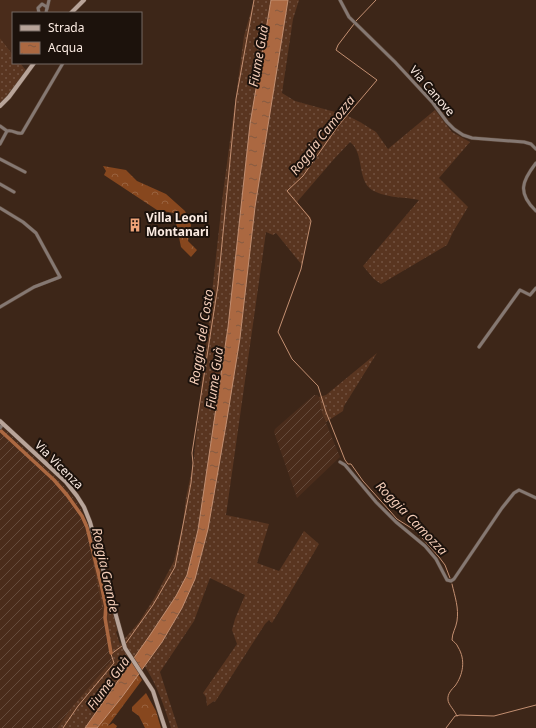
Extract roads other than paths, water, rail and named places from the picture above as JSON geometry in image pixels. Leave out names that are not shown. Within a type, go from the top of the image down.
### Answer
[{"type":"main road","points":[[72,12],[84,0]]},
{"type":"main road","points":[[0,106],[9,97],[33,64]]},
{"type":"main road","name":"Via Vicenza","points":[[1,424],[66,482],[84,507],[90,522],[125,648],[153,691],[166,728]]},
{"type":"street","points":[[39,12],[38,8],[45,0]]},
{"type":"street","points":[[46,12],[49,0]]},
{"type":"street","name":"Via Canove","points":[[340,0],[355,23],[401,68],[433,103],[454,129],[463,135],[472,138],[524,142],[531,144],[536,149]]},
{"type":"street","points":[[42,4],[48,9]]},
{"type":"street","points":[[0,126],[7,131],[10,130],[20,134],[23,132],[62,64]]},
{"type":"street","points":[[0,144],[7,131]]},
{"type":"street","points":[[0,159],[25,172]]},
{"type":"street","points":[[536,163],[524,182],[523,190],[530,205],[536,211]]},
{"type":"street","points":[[0,184],[14,192]]},
{"type":"street","points":[[0,208],[23,222],[36,233],[60,277],[34,287],[0,307]]},
{"type":"street","points":[[479,347],[520,290],[530,295],[536,288]]},
{"type":"street","points":[[340,462],[345,465],[376,502],[396,522],[425,546],[436,559],[447,580],[451,581],[454,579],[502,508],[514,493],[519,490],[536,498]]},
{"type":"water","points":[[271,0],[288,0],[255,207],[240,338],[208,529],[195,579],[182,608],[162,642],[122,697],[97,728],[85,728],[176,596],[187,575],[198,530],[228,327],[250,124]]},
{"type":"waterway","name":"Roggia del Costo","points":[[126,643],[153,605],[175,567],[191,483],[193,463],[192,453],[218,285],[236,99],[254,0]]},
{"type":"waterway","name":"Roggia Camozza","points":[[356,21],[376,0]]},
{"type":"waterway","name":"Roggia Camozza","points":[[354,24],[338,45],[336,50],[377,80],[338,126],[303,176],[287,191],[311,221],[301,269],[278,332],[292,359],[318,386],[326,412],[345,460],[348,464],[351,464],[363,481],[397,519],[416,531],[445,565],[450,578]]},
{"type":"waterway","name":"Roggia Grande","points":[[0,430],[54,480],[82,516],[87,527],[106,607],[105,618],[111,653]]},
{"type":"waterway","name":"Roggia Camozza","points":[[452,584],[457,612],[457,621],[452,640],[457,645],[463,662],[462,672],[458,682],[448,696],[448,702],[457,716]]},
{"type":"waterway","name":"Roggia Grande","points":[[63,728],[78,706],[114,663],[111,654],[122,646]]},
{"type":"waterway","points":[[446,728],[455,716],[494,716],[536,705]]},
{"type":"place","name":"Villa Leoni Montanari","points":[[135,225]]},
{"type":"water label","name":"Fiume Guà","points":[[258,56]]},
{"type":"water label","name":"Fiume Guà","points":[[214,378]]},
{"type":"water label","name":"Fiume Guà","points":[[108,683]]}]
